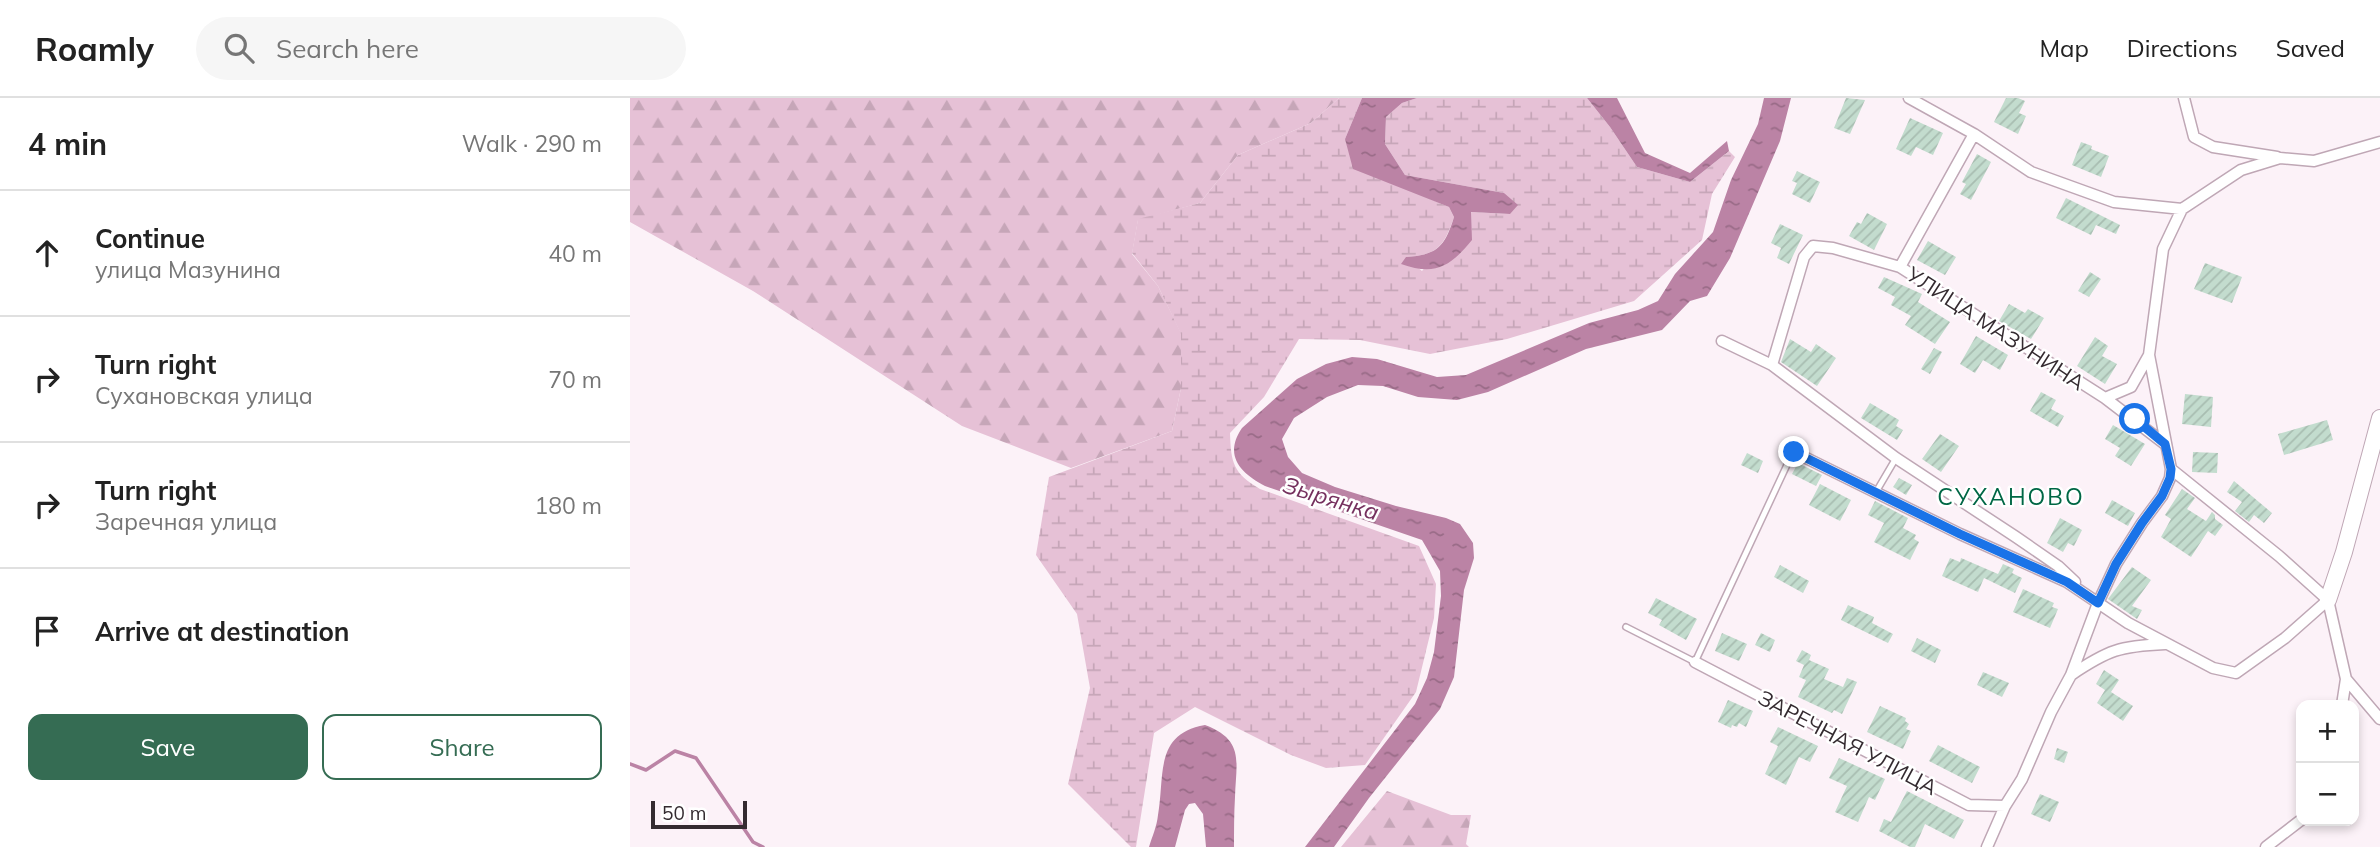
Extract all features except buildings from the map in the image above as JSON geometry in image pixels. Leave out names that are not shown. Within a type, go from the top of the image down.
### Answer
[{"type":"street","points":[[1909,98],[1974,134],[2031,172],[2114,202],[2182,209]]},
{"type":"street","points":[[2183,98],[2194,137],[2213,147],[2314,161],[2380,142]]},
{"type":"street","points":[[1900,267],[1974,134]]},
{"type":"street","points":[[1987,847],[2071,675],[2116,564],[2162,496],[2170,478],[2171,469],[2148,355],[2163,249],[2182,209],[2241,170],[2280,158]]},
{"type":"street","name":"УЛИЦА МАЗУНИНА","points":[[1772,365],[1804,257],[1813,246],[1833,248],[1900,267],[2105,398],[2165,444]]},
{"type":"street","points":[[1722,341],[1772,365],[1896,458],[2058,566],[2098,603]]},
{"type":"street","points":[[2105,398],[2131,387],[2148,355]]},
{"type":"street","points":[[1794,452],[1960,534],[2067,582],[2128,623],[2213,668],[2236,673],[2285,638],[2328,600],[2344,552],[2380,418]]},
{"type":"street","points":[[2171,469],[2279,556],[2328,600],[2346,679],[2343,700]]},
{"type":"street","points":[[2071,675],[2100,655],[2130,646],[2168,644]]},
{"type":"street","name":"ЗАРЕЧНАЯ УЛИЦА","points":[[1695,662],[1969,805],[2005,806]]},
{"type":"street","points":[[2346,679],[2380,719]]},
{"type":"street","points":[[2266,847],[2296,824]]},
{"type":"lane","points":[[1626,626],[1695,662],[1794,452]]},
{"type":"lane","points":[[1876,492],[1896,458]]},
{"type":"green space","points":[[630,98],[1339,98],[1311,123],[1238,155],[1200,203],[1138,220],[1132,254],[1158,286],[1181,333],[1181,388],[1172,431],[1071,468],[962,426],[753,291],[630,222]]},
{"type":"green space","points":[[1339,98],[1362,98],[1345,139],[1430,199],[1449,207],[1454,217],[1447,235],[1438,247],[1426,254],[1406,257],[1422,271],[1470,212],[1510,214],[1504,193],[1405,175],[1385,144],[1386,117],[1402,103],[1417,98],[1587,98],[1637,167],[1690,182],[1729,151],[1735,157],[1712,194],[1702,240],[1634,301],[1507,339],[1430,354],[1360,340],[1299,339],[1264,397],[1230,433],[1233,460],[1244,478],[1260,489],[1419,546],[1436,584],[1434,618],[1416,692],[1365,765],[1326,768],[1291,755],[1195,707],[1154,733],[1136,847],[1131,847],[1068,784],[1090,688],[1077,614],[1036,555],[1049,477],[1172,431],[1181,388],[1181,334],[1158,286],[1132,253],[1138,219],[1200,203],[1238,155],[1311,123]]},
{"type":"green space","points":[[1387,791],[1451,815],[1471,815],[1466,844],[1469,847],[1341,847]]},
{"type":"water","points":[[1362,98],[1417,98],[1402,103],[1386,117],[1385,144],[1405,175],[1504,193],[1518,205],[1510,214],[1471,212],[1472,240],[1449,263],[1433,269],[1401,264],[1406,257],[1426,254],[1439,247],[1454,217],[1449,207],[1353,169],[1345,139]]},
{"type":"water","points":[[1587,98],[1617,98],[1645,153],[1690,173],[1727,141],[1729,151],[1690,182],[1637,167]]},
{"type":"water","name":"Зырянка","points":[[1764,98],[1791,98],[1780,141],[1730,258],[1707,296],[1690,301],[1662,330],[1586,349],[1488,392],[1457,400],[1418,397],[1383,386],[1358,385],[1327,397],[1294,418],[1282,439],[1288,457],[1302,473],[1335,487],[1460,524],[1473,543],[1474,558],[1464,590],[1454,677],[1440,709],[1334,847],[1305,847],[1415,704],[1427,678],[1434,652],[1441,596],[1440,571],[1422,540],[1265,486],[1249,475],[1237,463],[1235,455],[1234,447],[1242,428],[1297,379],[1326,364],[1352,357],[1377,359],[1437,377],[1466,375],[1589,323],[1638,310],[1658,301],[1675,274],[1713,232],[1731,180],[1758,124]]},
{"type":"water","points":[[1205,725],[1227,738],[1235,754],[1234,847],[1206,847],[1203,814],[1195,803],[1189,804],[1185,810],[1175,847],[1149,847],[1157,819],[1165,758],[1170,747],[1177,737]]},
{"type":"waterway","points":[[630,764],[646,770],[675,751],[696,758],[753,842],[763,847]]},
{"type":"district","name":"СУХАНОВО","points":[[2011,496]]},
{"type":"route","points":[[1794,452],[1960,534],[2067,582],[2098,603],[2116,564],[2162,496],[2170,478],[2171,469],[2165,444],[2135,419]]}]
